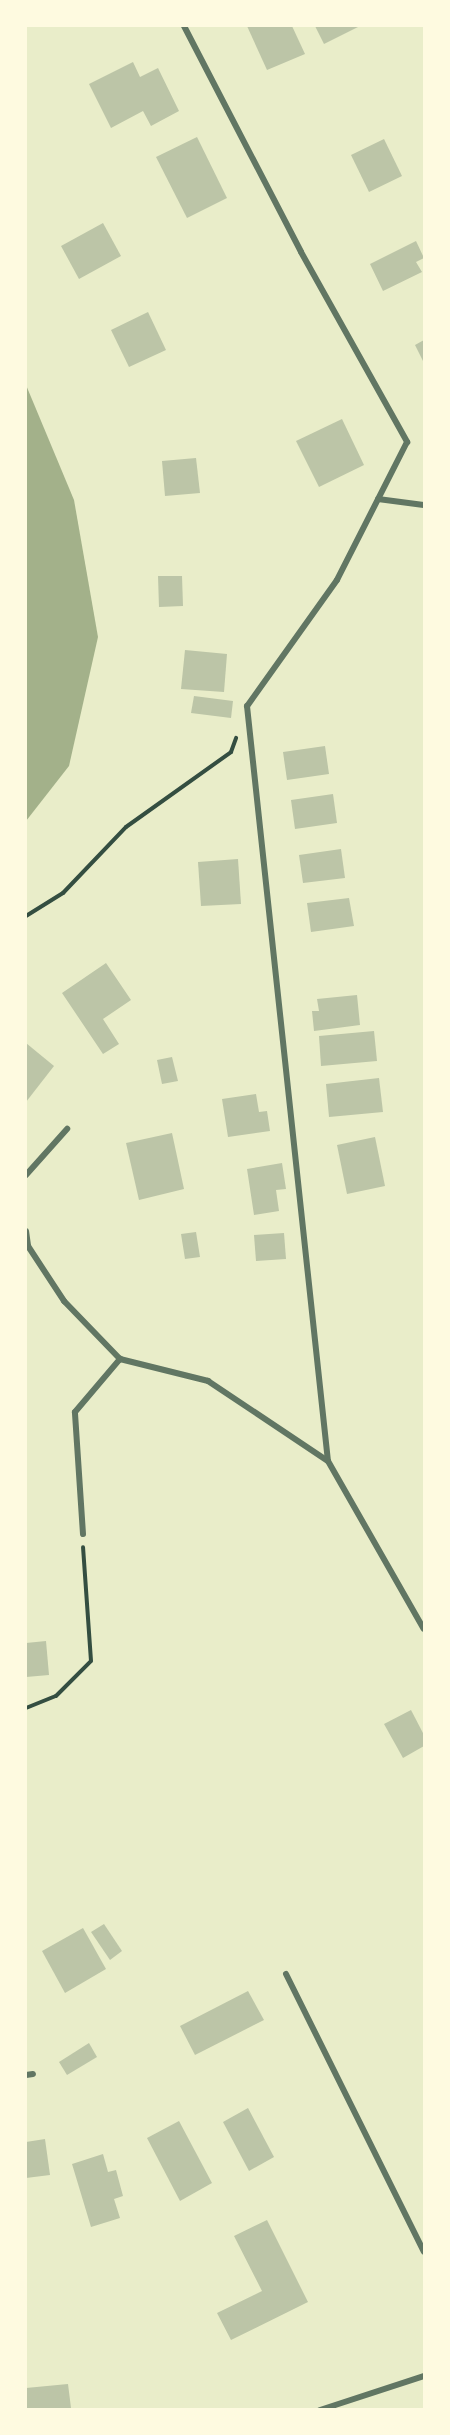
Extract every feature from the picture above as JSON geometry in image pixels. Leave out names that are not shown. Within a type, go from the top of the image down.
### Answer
[{"type":"street","points":[[184,26],[301,252],[407,442],[337,580],[247,706],[328,1461],[424,1629]]},
{"type":"street","points":[[378,500],[424,505]]},
{"type":"street","points":[[26,1174],[67,1129]]},
{"type":"street","points":[[26,1231],[28,1246],[64,1301],[120,1359],[208,1381],[328,1461]]},
{"type":"street","points":[[82,1534],[75,1412],[120,1359]]},
{"type":"street","points":[[286,1974],[424,2252]]},
{"type":"street","points":[[320,2409],[424,2376]]},
{"type":"path","points":[[26,916],[63,893],[126,827],[231,752],[237,734]]},
{"type":"path","points":[[26,1708],[56,1696],[91,1661],[82,1534]]},
{"type":"shaded area","points":[[26,385],[74,500],[98,637],[69,766],[26,821]]},
{"type":"building","points":[[247,26],[292,26],[305,54],[267,70]]},
{"type":"building","points":[[315,26],[360,26],[324,44]]},
{"type":"building","points":[[133,62],[140,77],[158,68],[179,111],[151,126],[143,111],[111,128],[89,84]]},
{"type":"building","points":[[197,137],[227,198],[187,218],[156,157]]},
{"type":"building","points":[[384,139],[402,176],[369,192],[351,155]]},
{"type":"building","points":[[103,223],[121,256],[79,279],[61,246]]},
{"type":"building","points":[[416,241],[424,258],[416,262],[422,272],[383,291],[370,264]]},
{"type":"building","points":[[148,312],[166,350],[129,367],[111,330]]},
{"type":"building","points":[[424,340],[424,363],[415,345]]},
{"type":"building","points":[[342,419],[364,465],[319,487],[296,441]]},
{"type":"building","points":[[196,458],[200,493],[165,496],[162,461]]},
{"type":"building","points":[[158,576],[182,576],[183,606],[159,607]]},
{"type":"building","points":[[185,650],[227,654],[224,692],[181,689]]},
{"type":"building","points":[[194,696],[233,701],[231,718],[191,713]]},
{"type":"building","points":[[325,746],[329,774],[287,780],[283,752]]},
{"type":"building","points":[[333,794],[337,823],[295,829],[291,800]]},
{"type":"building","points":[[341,849],[345,878],[303,883],[299,855]]},
{"type":"building","points":[[238,859],[241,904],[201,906],[198,862]]},
{"type":"building","points":[[349,898],[354,926],[311,932],[307,903]]},
{"type":"building","points":[[106,963],[131,1000],[103,1019],[119,1044],[103,1054],[62,993]]},
{"type":"building","points":[[357,995],[360,1025],[314,1031],[312,1011],[319,1011],[317,999]]},
{"type":"building","points":[[374,1031],[377,1061],[321,1066],[319,1036]]},
{"type":"building","points":[[26,1043],[54,1066],[26,1102]]},
{"type":"building","points":[[172,1057],[178,1081],[162,1084],[157,1060]]},
{"type":"building","points":[[379,1078],[383,1112],[329,1117],[326,1084]]},
{"type":"building","points":[[256,1094],[259,1112],[267,1111],[270,1131],[228,1137],[222,1099]]},
{"type":"building","points":[[172,1133],[184,1189],[139,1200],[126,1143]]},
{"type":"building","points":[[375,1137],[385,1186],[347,1194],[337,1145]]},
{"type":"building","points":[[282,1163],[286,1189],[276,1190],[279,1211],[254,1215],[247,1169]]},
{"type":"building","points":[[196,1232],[200,1257],[185,1259],[181,1234]]},
{"type":"building","points":[[284,1233],[286,1259],[256,1261],[254,1235]]},
{"type":"building","points":[[46,1641],[49,1675],[26,1677],[26,1643]]},
{"type":"building","points":[[411,1710],[424,1735],[424,1746],[403,1758],[384,1724]]},
{"type":"building","points":[[104,1924],[122,1951],[110,1960],[91,1932]]},
{"type":"building","points":[[83,1928],[106,1969],[65,1993],[42,1951]]},
{"type":"building","points":[[248,1991],[264,2020],[195,2055],[180,2026]]},
{"type":"building","points":[[89,2043],[97,2057],[67,2075],[59,2062]]},
{"type":"building","points":[[248,2108],[274,2157],[249,2171],[223,2122]]},
{"type":"building","points":[[179,2121],[212,2183],[180,2201],[147,2138]]},
{"type":"building","points":[[45,2139],[50,2175],[26,2178],[26,2142]]},
{"type":"building","points":[[103,2154],[108,2172],[116,2170],[123,2196],[114,2199],[120,2218],[91,2227],[72,2164]]},
{"type":"building","points":[[267,2220],[308,2302],[231,2340],[217,2313],[262,2291],[234,2236]]},
{"type":"building","points":[[68,2384],[71,2408],[26,2410],[26,2388]]}]
